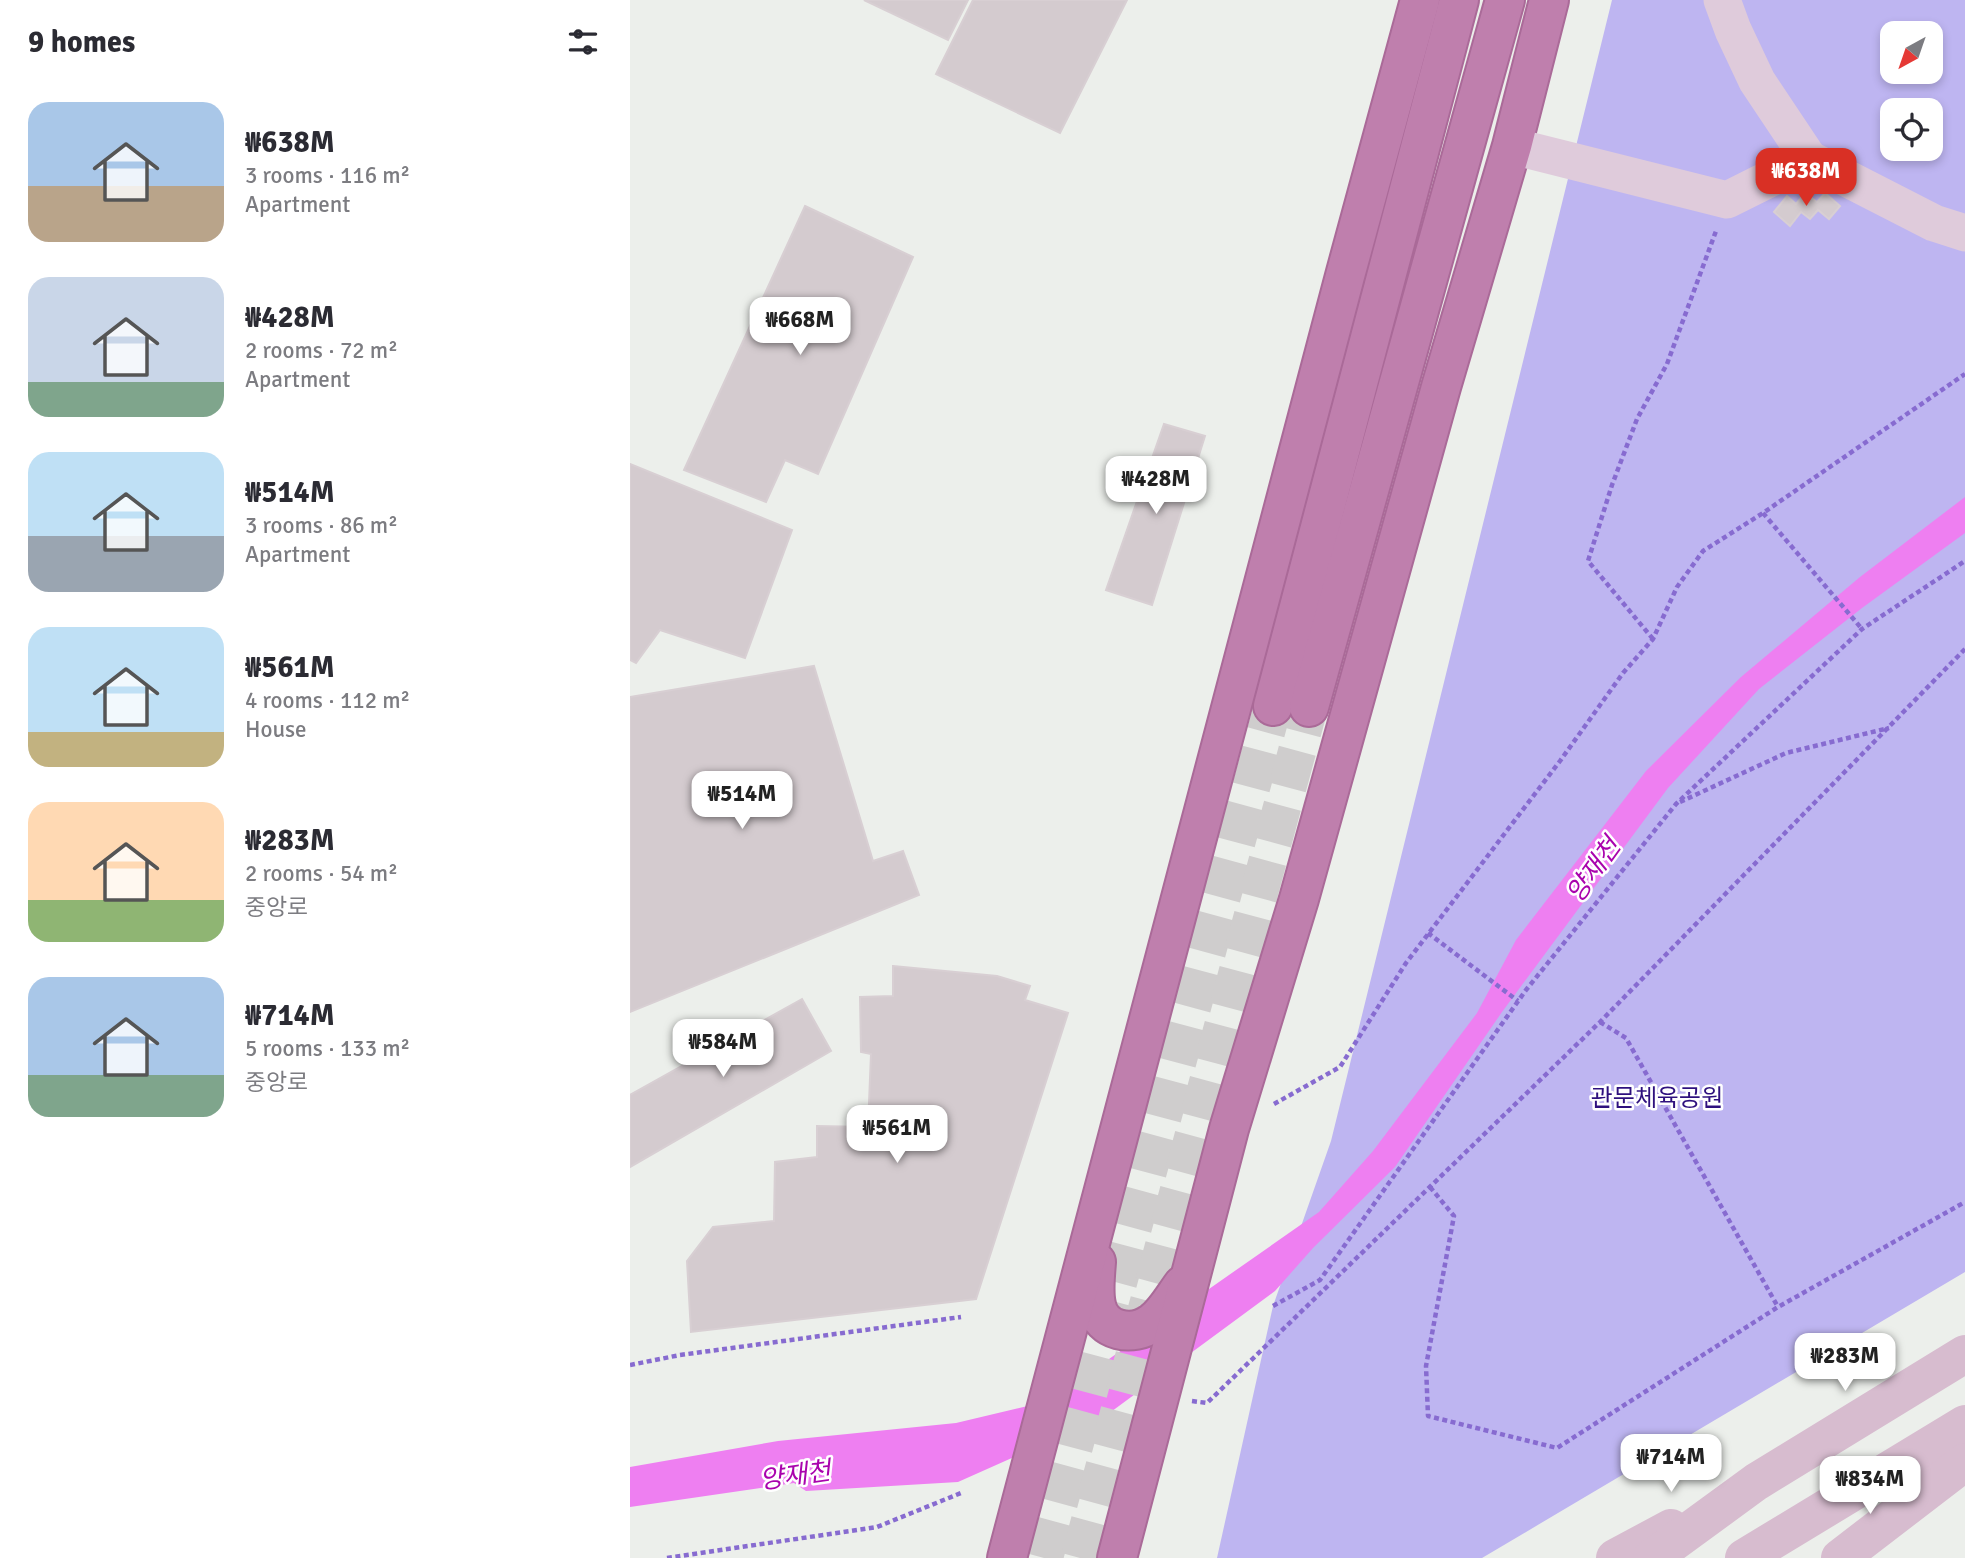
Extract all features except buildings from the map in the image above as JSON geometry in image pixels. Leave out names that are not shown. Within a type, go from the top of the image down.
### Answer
[{"type":"highway","points":[[1007,1558],[1420,0]]},
{"type":"highway","points":[[1459,0],[1291,706],[1505,0]]},
{"type":"highway","points":[[1117,1558],[1229,1129],[1300,899],[1441,387],[1512,146],[1549,0]]},
{"type":"highway","points":[[1099,1211],[1096,1307],[1101,1317],[1113,1328],[1129,1332],[1149,1325],[1162,1313],[1193,1272]]},
{"type":"highway","points":[[1137,1487],[1139,1558]]},
{"type":"street","points":[[1721,0],[1757,81],[1809,159],[1934,223],[1965,233]]},
{"type":"street","points":[[1512,146],[1727,200],[1809,159]]},
{"type":"street","points":[[1615,1558],[1756,1482],[1965,1354]]},
{"type":"street","points":[[1744,1558],[1965,1424]]},
{"type":"street","points":[[1840,1558],[1965,1462]]},
{"type":"street","points":[[1651,1558],[1756,1482]]},
{"type":"path","points":[[1653,639],[1588,561],[1632,430],[1667,365],[1727,200]]},
{"type":"path","points":[[1229,1129],[1340,1067],[1406,963],[1560,761],[1623,673],[1653,639],[1677,587],[1703,551],[1763,513],[1965,374]]},
{"type":"path","points":[[1763,513],[1862,629]]},
{"type":"path","points":[[1273,1306],[1320,1280],[1518,1001],[1676,804],[1862,629],[1965,561]]},
{"type":"path","points":[[1160,1395],[1207,1403],[1600,1022],[1965,649]]},
{"type":"path","points":[[1676,804],[1786,753],[1890,728]]},
{"type":"path","points":[[1428,933],[1518,1001]]},
{"type":"path","points":[[1600,1022],[1626,1038],[1778,1307]]},
{"type":"path","points":[[1430,1186],[1454,1216],[1426,1366],[1428,1416],[1558,1448],[1778,1307],[1965,1202]]},
{"type":"path","points":[[630,1365],[680,1355],[961,1317]]},
{"type":"path","points":[[667,1558],[877,1527],[961,1493]]},
{"type":"green space","name":"관문체육공원","points":[[1612,0],[1965,0],[1965,1272],[1482,1558],[1217,1558],[1273,1306],[1331,1141]]},
{"type":"water","name":"양재천","points":[[1965,497],[1965,533],[1862,608],[1759,689],[1668,788],[1502,1012],[1395,1167],[1313,1248],[1275,1291],[1104,1417],[958,1482],[806,1491],[794,1483],[630,1507],[630,1467],[778,1441],[956,1423],[1049,1401],[1319,1212],[1373,1151],[1477,1013],[1516,940],[1646,771],[1741,677],[1860,577]]},
{"type":"tunnel","points":[[1044,1558],[1273,706]]},
{"type":"tunnel","points":[[1080,1558],[1309,707]]}]
